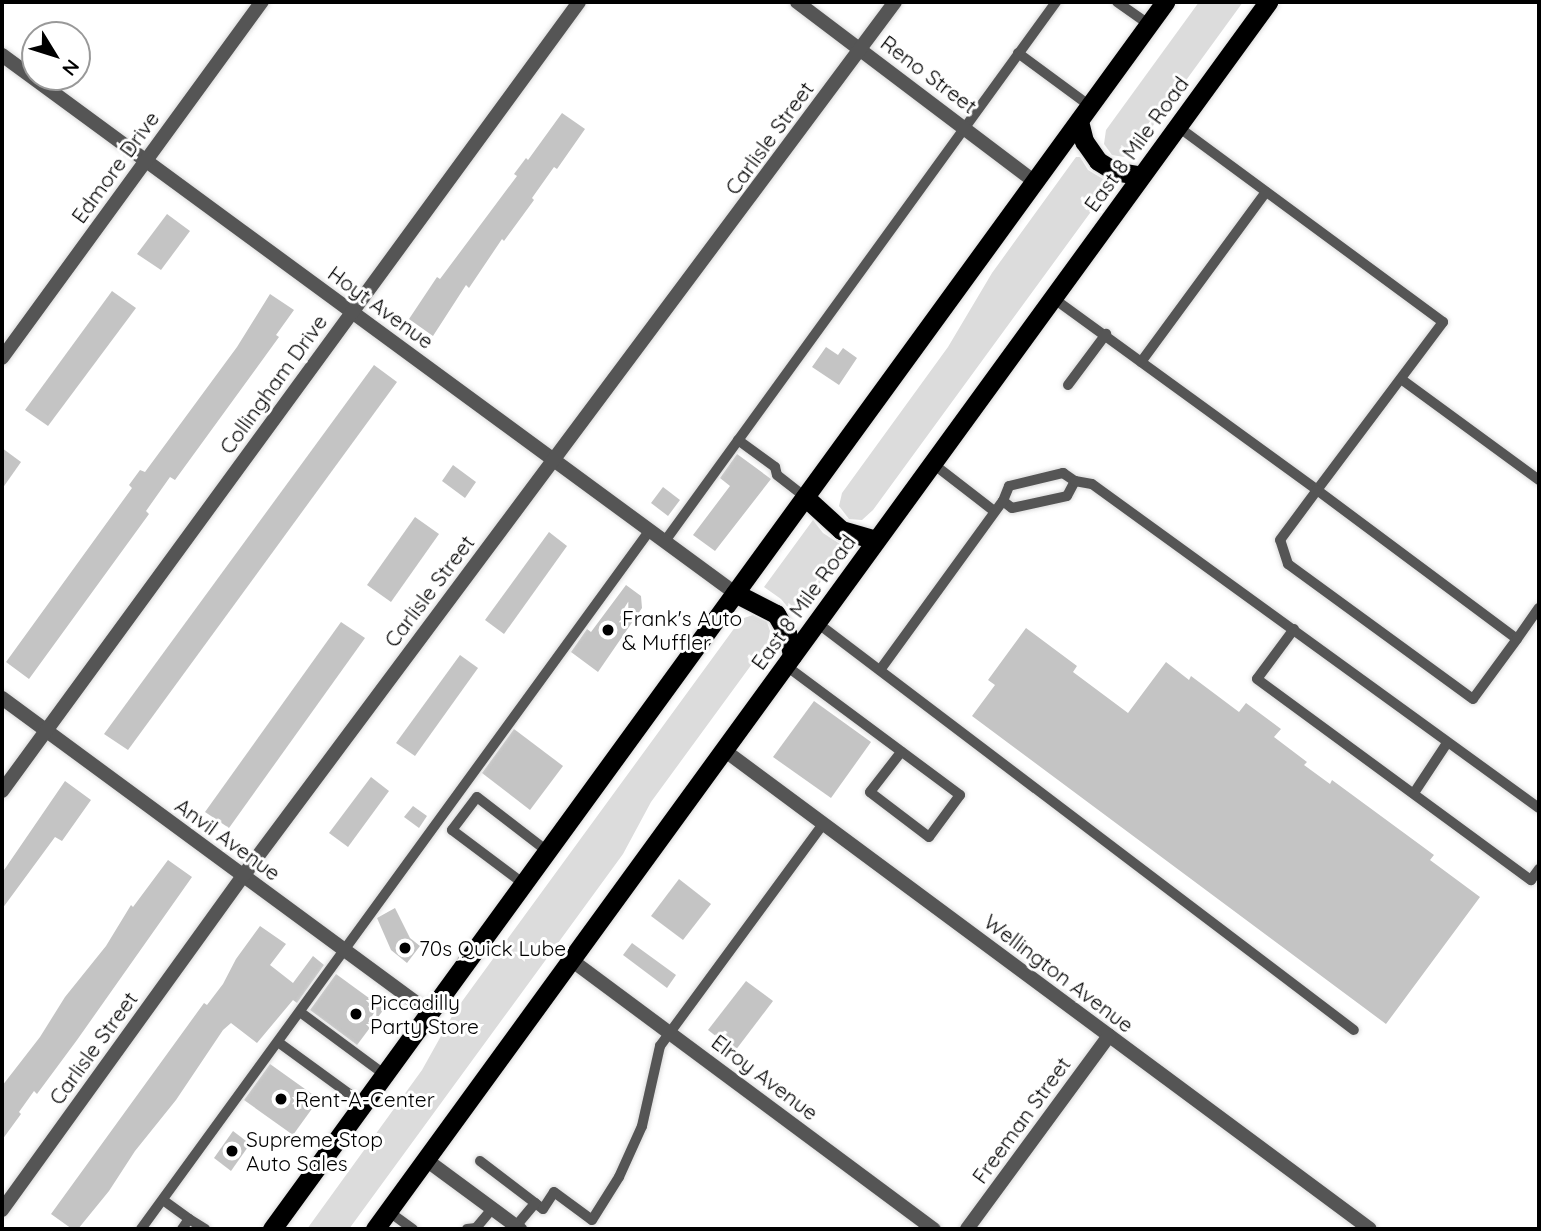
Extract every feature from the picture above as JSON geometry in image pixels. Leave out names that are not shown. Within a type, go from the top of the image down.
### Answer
[{"type":"highway","points":[[281,1224],[363,1104],[1165,2]]},
{"type":"highway","name":"East 8 Mile Road","points":[[374,1229],[1268,2]]},
{"type":"highway","points":[[1084,114],[1084,141],[1098,161],[1114,171],[1141,176]]},
{"type":"highway","points":[[805,497],[841,530],[876,540]]},
{"type":"highway","points":[[735,593],[776,614],[787,633],[789,660]]},
{"type":"street","name":"Edmore Drive","points":[[2,358],[262,2]]},
{"type":"street","name":"Collingham Drive","points":[[2,791],[579,2]]},
{"type":"street","name":"Reno Street","points":[[797,2],[1035,182]]},
{"type":"street","name":"Carlisle Street","points":[[2,1210],[243,876],[895,2]]},
{"type":"street","name":"Hoyt Avenue","points":[[2,55],[735,593]]},
{"type":"street","name":"Anvil Avenue","points":[[2,698],[430,1013]]},
{"type":"street","name":"Wellington Avenue","points":[[723,750],[1370,1229]]},
{"type":"street","name":"Elroy Avenue","points":[[570,959],[934,1229]]},
{"type":"street","name":"Freeman Street","points":[[967,1229],[1109,1036]]},
{"type":"street","points":[[425,1159],[518,1228]]},
{"type":"lane","points":[[665,541],[1056,2]]},
{"type":"lane","points":[[1117,2],[1149,24]]},
{"type":"lane","points":[[1018,53],[1084,114]]},
{"type":"lane","points":[[1177,126],[1443,323],[1280,540],[1288,564],[1474,699],[1539,608]]},
{"type":"lane","points":[[1141,362],[1266,192]]},
{"type":"lane","points":[[1053,298],[1106,334],[1517,639]]},
{"type":"lane","points":[[1068,385],[1106,334]]},
{"type":"lane","points":[[1401,379],[1539,480]]},
{"type":"lane","points":[[738,440],[775,467],[777,475],[805,497]]},
{"type":"lane","points":[[932,463],[994,511]]},
{"type":"lane","points":[[880,670],[1003,501],[1009,486],[1063,473],[1075,481],[1092,484],[1539,808]]},
{"type":"lane","points":[[1003,501],[1012,508],[1067,496],[1075,481]]},
{"type":"lane","points":[[141,1229],[650,530]]},
{"type":"lane","points":[[816,622],[1354,1030]]},
{"type":"lane","points":[[1294,629],[1257,679],[1531,880],[1539,869]]},
{"type":"lane","points":[[789,660],[901,752],[960,794],[929,837],[870,792],[901,752]]},
{"type":"lane","points":[[1414,793],[1447,743]]},
{"type":"lane","points":[[524,884],[452,830],[477,797],[547,851]]},
{"type":"lane","points":[[480,1161],[543,1209],[554,1192],[592,1220],[619,1177],[642,1126],[660,1046],[824,823]]},
{"type":"lane","points":[[300,1012],[385,1074]]},
{"type":"lane","points":[[278,1042],[363,1104]]},
{"type":"lane","points":[[163,1200],[205,1229]]},
{"type":"lane","points":[[518,1228],[535,1203]]},
{"type":"lane","points":[[467,1229],[476,1228],[492,1209]]},
{"type":"lane","points":[[388,1210],[413,1229]]},
{"type":"lane","points":[[182,1229],[189,1219]]},
{"type":"shaded area","points":[[1199,2],[1243,2],[1136,149],[1124,157],[1112,155],[1104,144],[1106,130]]},
{"type":"shaded area","points":[[1076,157],[1080,157],[1088,170],[1108,182],[1109,187],[873,510],[862,520],[849,519],[839,506],[842,493],[948,347],[992,273]]},
{"type":"shaded area","points":[[813,520],[823,533],[846,548],[795,616],[781,599],[764,587]]},
{"type":"shaded area","points":[[753,615],[767,622],[770,631],[768,642],[651,802],[623,854],[349,1229],[307,1229],[422,1070],[455,1011],[741,619]]},
{"type":"building","points":[[562,113],[585,129],[557,169],[554,167],[532,198],[534,200],[504,241],[502,239],[469,288],[466,285],[433,336],[409,319],[437,277],[440,279],[517,176],[514,174],[526,158],[528,160]]},
{"type":"building","points":[[167,214],[190,231],[161,270],[137,254]]},
{"type":"building","points":[[112,291],[136,308],[48,426],[25,410]]},
{"type":"building","points":[[270,294],[294,310],[276,335],[279,337],[175,480],[170,477],[146,511],[149,514],[29,679],[6,662],[132,488],[129,485],[140,470],[145,472],[237,347]]},
{"type":"building","points":[[826,347],[838,355],[843,348],[857,358],[839,385],[812,367]]},
{"type":"building","points":[[374,365],[397,382],[128,750],[104,734]]},
{"type":"building","points":[[2,448],[21,462],[2,489]]},
{"type":"building","points":[[737,454],[771,479],[715,551],[693,535],[730,486],[720,478]]},
{"type":"building","points":[[453,465],[476,482],[465,498],[442,481]]},
{"type":"building","points":[[663,487],[680,500],[668,516],[651,503]]},
{"type":"building","points":[[415,517],[439,534],[391,602],[367,585]]},
{"type":"building","points":[[549,532],[567,546],[504,634],[485,620]]},
{"type":"building","points":[[626,585],[641,596],[642,608],[598,672],[571,652],[587,629],[591,632]]},
{"type":"building","points":[[341,622],[365,638],[229,828],[205,812]]},
{"type":"building","points":[[1026,628],[1077,666],[1073,672],[1128,713],[1166,662],[1189,680],[1191,676],[1239,712],[1246,703],[1281,729],[1274,737],[1307,762],[1304,765],[1330,784],[1332,780],[1434,855],[1430,860],[1480,897],[1386,1024],[972,716],[995,685],[988,680]]},
{"type":"building","points":[[460,655],[478,668],[415,756],[396,743]]},
{"type":"building","points":[[814,701],[871,742],[831,798],[773,757]]},
{"type":"building","points":[[514,729],[563,766],[530,810],[482,773]]},
{"type":"building","points":[[371,777],[389,791],[348,847],[329,833]]},
{"type":"building","points":[[65,781],[91,800],[62,841],[55,837],[2,909],[2,873]]},
{"type":"building","points":[[413,806],[427,816],[419,828],[404,817]]},
{"type":"building","points":[[168,860],[192,877],[77,1040],[37,1094],[34,1091],[2,1140],[2,1086],[40,1037],[65,997],[106,946],[131,905],[133,907]]},
{"type":"building","points":[[679,879],[711,904],[683,940],[651,916]]},
{"type":"building","points":[[395,908],[410,938],[420,946],[407,963],[391,950],[377,918]]},
{"type":"building","points":[[260,926],[286,944],[270,965],[293,983],[313,956],[324,965],[297,1003],[293,1000],[257,1043],[231,1023],[223,1030],[109,1191],[78,1229],[72,1229],[51,1214],[204,1003],[207,1005],[223,984],[236,959]]},
{"type":"building","points":[[632,943],[676,975],[667,988],[623,955]]},
{"type":"building","points":[[336,974],[384,1009],[357,1045],[310,1010]]},
{"type":"building","points":[[746,981],[773,1001],[735,1051],[708,1030]]},
{"type":"building","name":"Rent-A-Center","points":[[270,1064],[319,1099],[293,1135],[244,1100]]},
{"type":"building","points":[[233,1131],[250,1144],[231,1171],[214,1158]]},
{"type":"place","name":"Frank's Auto & Muffler","points":[[608,630]]},
{"type":"place","name":"70s Quick Lube","points":[[405,948]]},
{"type":"place","name":"Piccadilly Party Store","points":[[356,1014]]},
{"type":"place","name":"Rent-A-Center","points":[[281,1099]]},
{"type":"place","name":"Supreme Stop Auto Sales","points":[[232,1151]]}]
